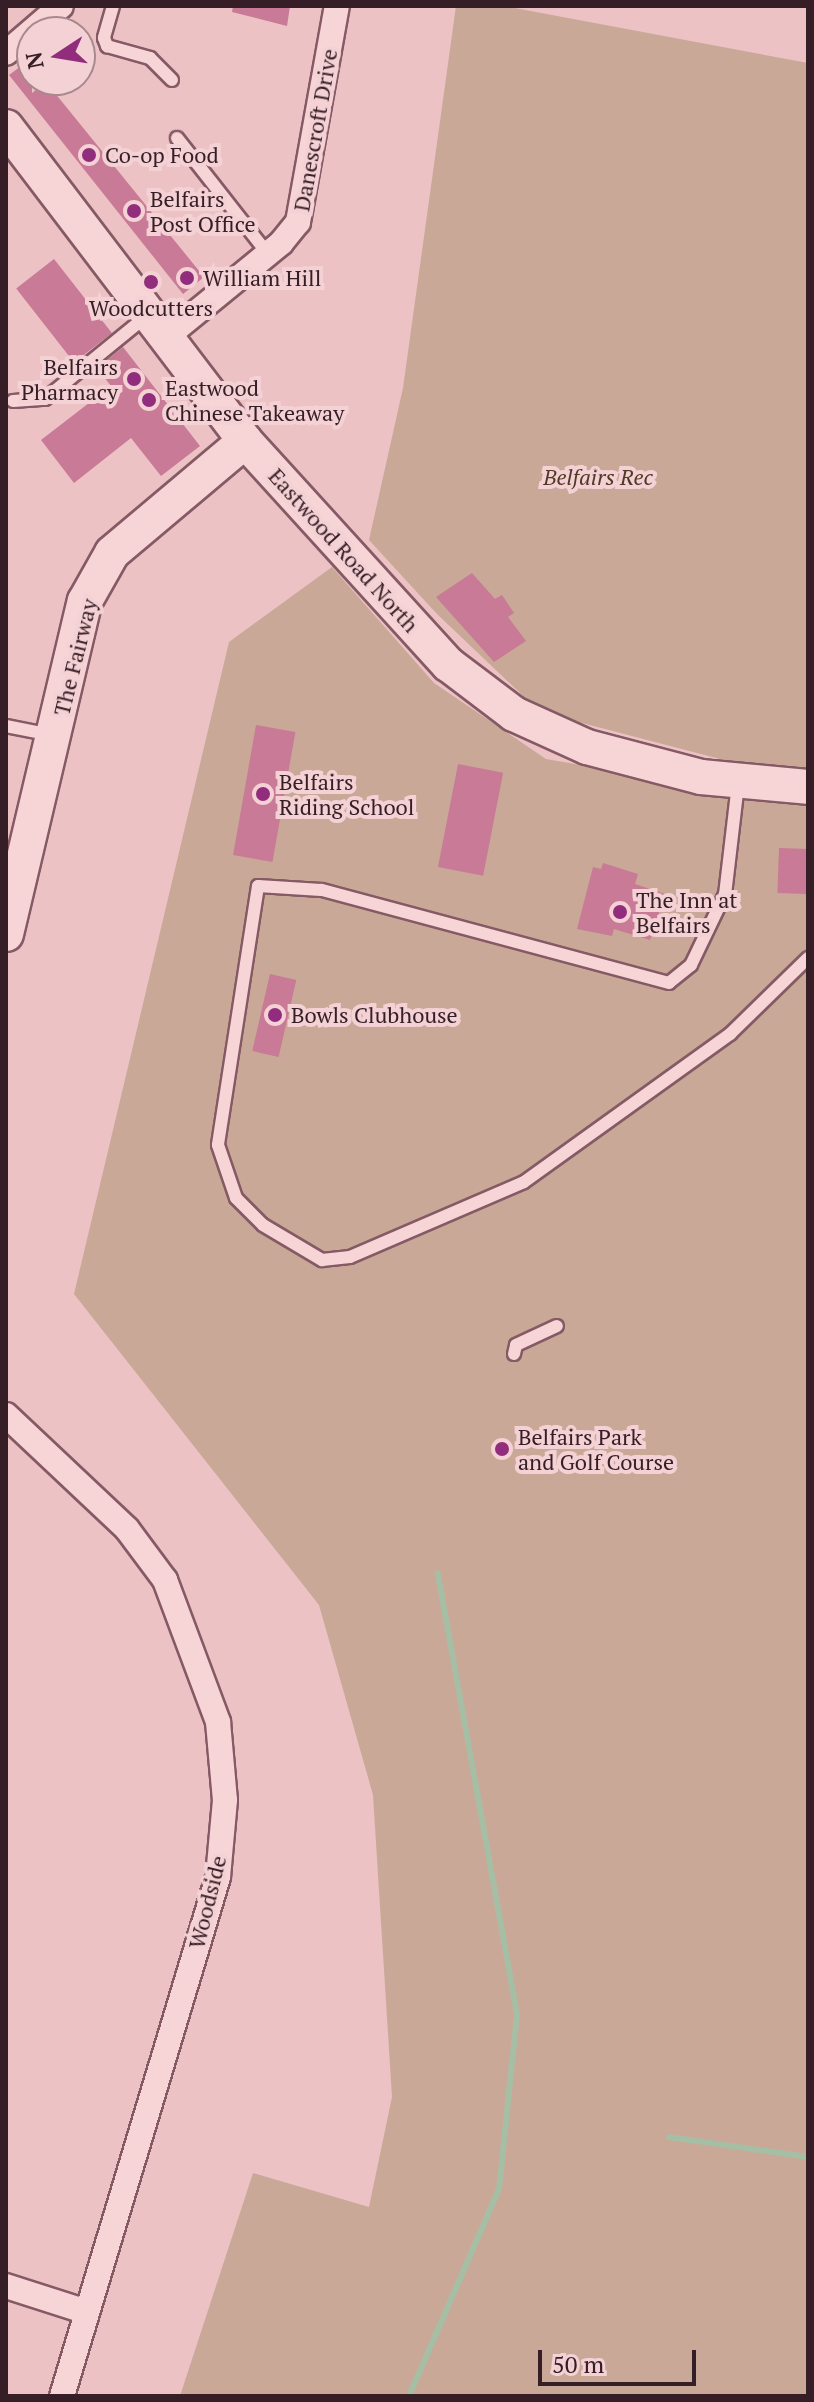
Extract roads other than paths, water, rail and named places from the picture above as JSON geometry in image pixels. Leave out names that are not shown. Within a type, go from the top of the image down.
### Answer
[{"type":"street","points":[[6,53],[61,6]]},
{"type":"street","name":"Danescroft Drive","points":[[157,326],[268,254],[298,222],[306,197],[337,6]]},
{"type":"street","name":"Eastwood Road North","points":[[6,127],[245,441],[448,664],[514,714],[587,747],[669,771],[738,784],[808,787]]},
{"type":"street","name":"The Fairway","points":[[6,934],[85,601],[112,553],[245,441]]},
{"type":"street","name":"Woodside","points":[[6,1415],[127,1529],[165,1580],[218,1722],[224,1784],[218,1877],[62,2396]]},
{"type":"street","points":[[6,2286],[87,2312]]},
{"type":"lane","points":[[113,6],[104,38],[107,46],[150,58],[172,80]]},
{"type":"lane","points":[[177,138],[268,254]]},
{"type":"lane","points":[[13,401],[45,399],[157,326]]},
{"type":"lane","points":[[6,726],[55,736]]},
{"type":"lane","points":[[738,784],[725,894],[691,965],[669,983],[321,890],[258,886],[218,1145],[236,1198],[263,1225],[322,1260],[350,1257],[524,1182],[730,1034],[808,958]]},
{"type":"lane","points":[[514,1354],[516,1345],[557,1326]]},
{"type":"waterway","points":[[409,2396],[499,2189],[517,2014],[438,1573]]},
{"type":"waterway","points":[[669,2137],[808,2157]]},
{"type":"place","name":"Co-op Food","points":[[89,155]]},
{"type":"place","name":"Belfairs Post Office","points":[[134,211]]},
{"type":"place","name":"William Hill","points":[[187,278]]},
{"type":"place","name":"Woodcutters","points":[[151,282]]},
{"type":"place","name":"Belfairs Pharmacy","points":[[134,379]]},
{"type":"place","name":"Eastwood Chinese Takeaway","points":[[149,400]]},
{"type":"place","name":"Belfairs Riding School","points":[[263,794]]},
{"type":"place","name":"The Inn at Belfairs","points":[[620,912]]},
{"type":"place","name":"Bowls Clubhouse","points":[[275,1015]]},
{"type":"place","name":"Belfairs Park and Golf Course","points":[[502,1449]]},
{"type":"park label","name":"Belfairs Rec","points":[[598,477]]}]
